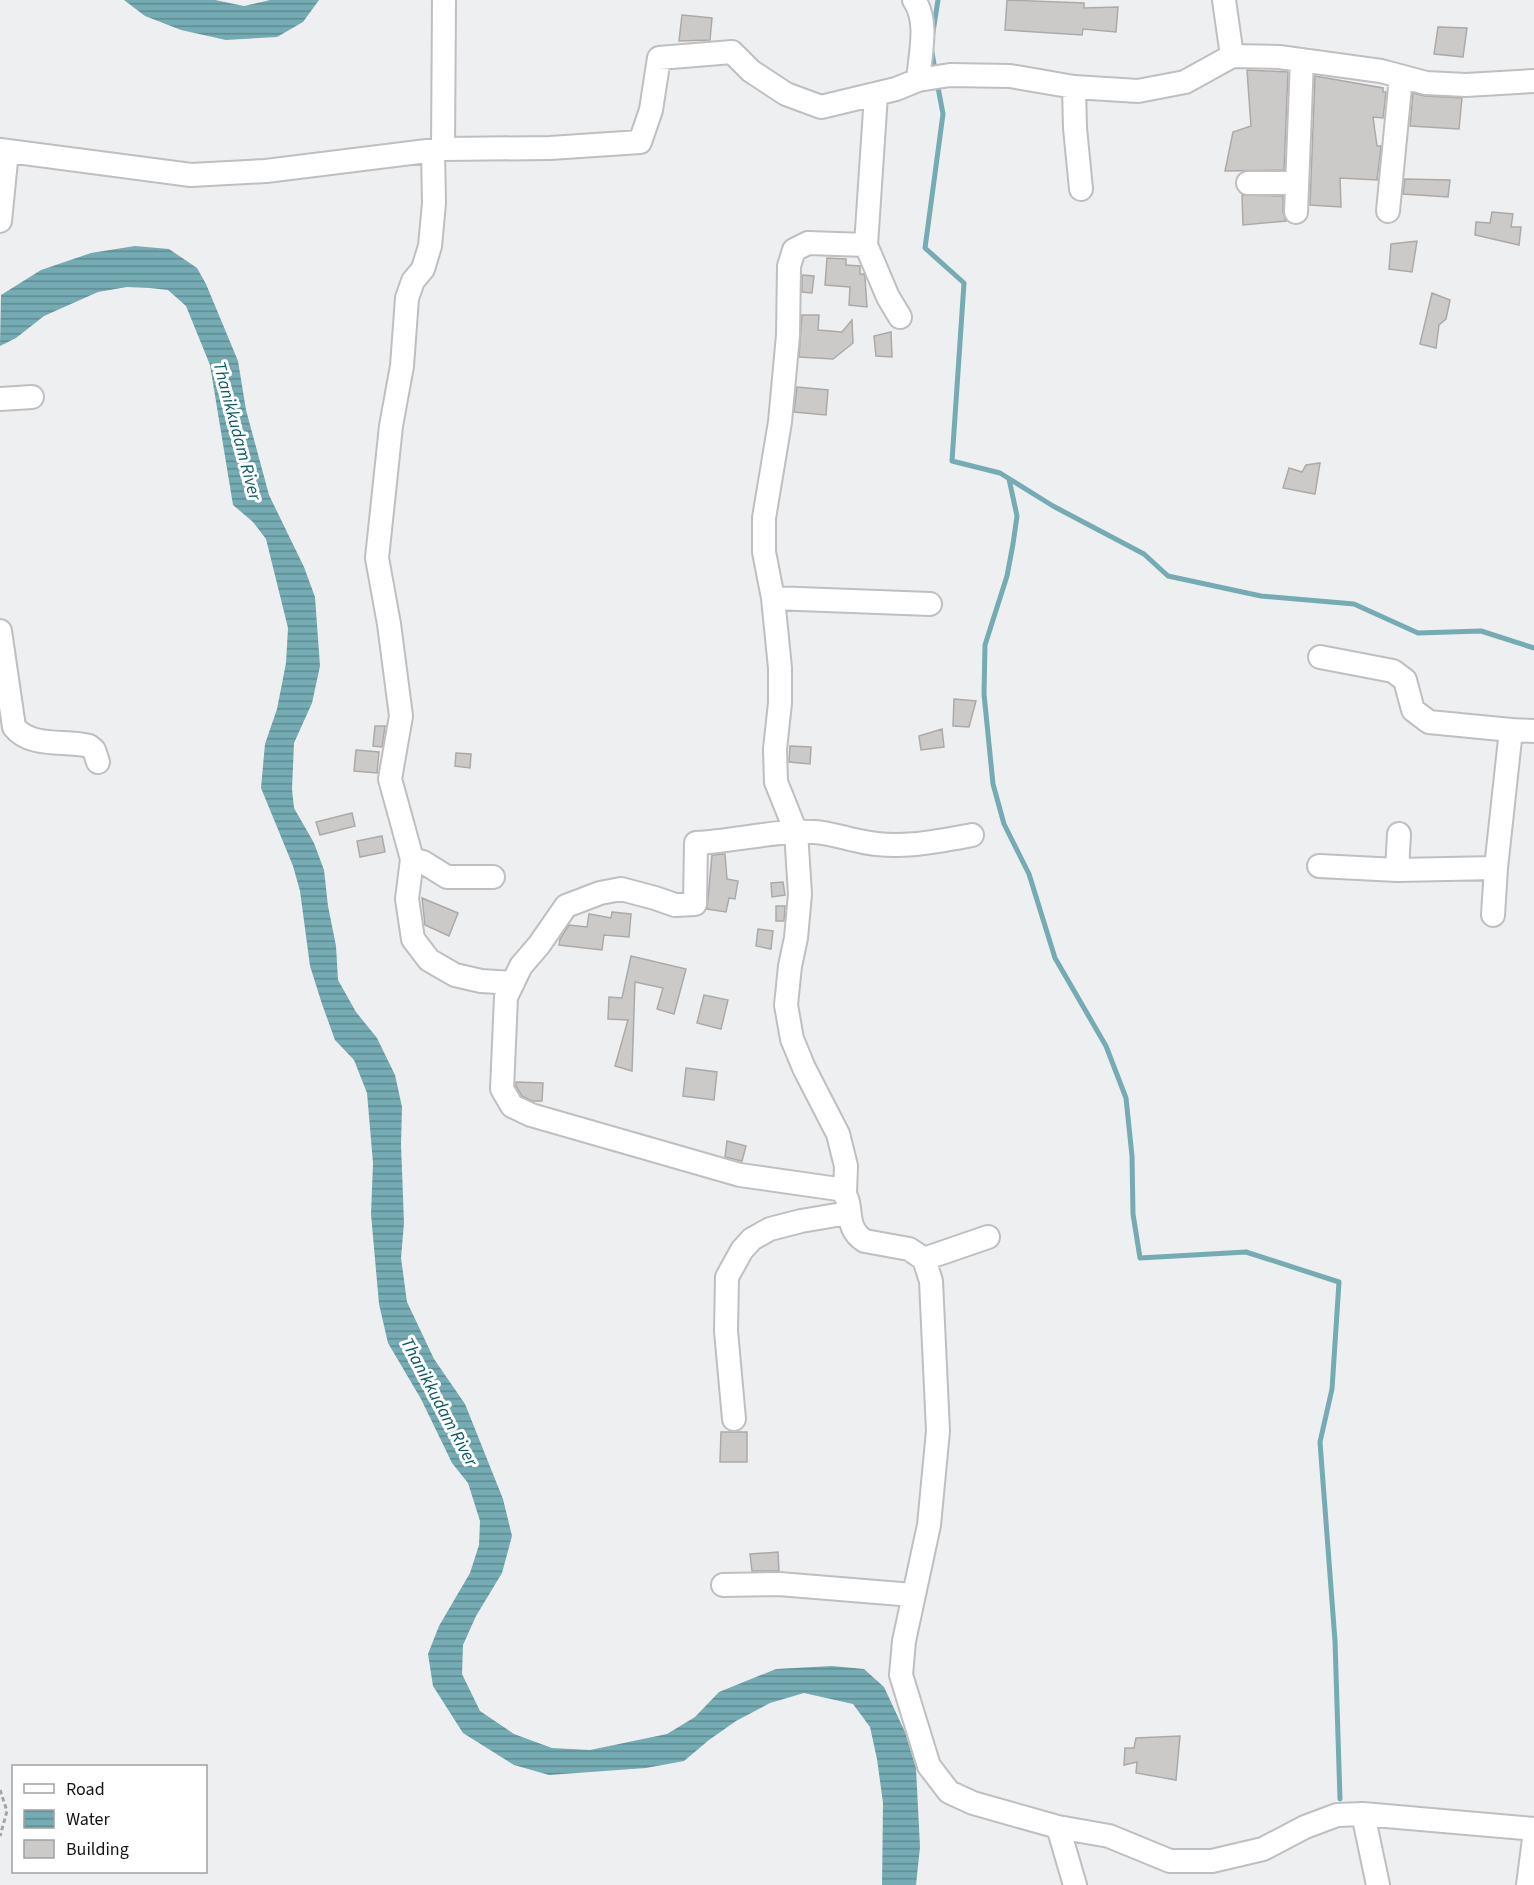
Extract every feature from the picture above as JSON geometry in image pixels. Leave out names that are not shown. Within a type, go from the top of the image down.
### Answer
[{"type":"street","points":[[444,0],[438,150],[430,246],[423,269],[412,281],[407,298],[402,366],[391,426],[377,558],[401,716],[390,779],[412,859],[407,899],[413,939],[429,960],[455,975],[481,981],[513,983]]},
{"type":"street","points":[[914,0],[920,9],[933,78]]},
{"type":"street","points":[[1224,0],[1232,56]]},
{"type":"street","points":[[0,221],[3,150],[192,175],[266,171],[438,150],[550,148],[640,142],[651,110],[659,58],[732,52],[751,71],[786,94],[820,107],[876,95],[933,78],[1010,76],[1074,87],[1138,91],[1185,82],[1232,56],[1302,60],[1381,71],[1426,83],[1466,85],[1534,81]]},
{"type":"street","points":[[1296,212],[1302,60]]},
{"type":"street","points":[[1388,211],[1401,77]]},
{"type":"street","points":[[1074,87],[1075,128],[1081,189]]},
{"type":"street","points":[[876,95],[866,245],[888,297],[900,317]]},
{"type":"street","points":[[1248,183],[1297,183]]},
{"type":"street","points":[[866,245],[808,243],[794,250],[789,266],[788,335],[780,422],[764,518],[765,552],[773,598],[780,668],[780,703],[775,749],[776,782],[796,832],[800,894],[786,1005],[792,1039],[804,1068],[838,1134],[846,1166],[847,1203],[853,1230],[865,1241],[909,1249],[924,1259],[932,1281],[938,1431],[929,1525],[904,1641],[901,1675],[929,1766],[949,1792],[972,1803],[1058,1827],[1109,1836],[1170,1861],[1212,1861],[1263,1849],[1305,1827],[1337,1815],[1363,1814],[1534,1829]]},
{"type":"street","points":[[0,399],[32,397]]},
{"type":"street","points":[[773,598],[930,604]]},
{"type":"street","points":[[0,632],[14,727],[21,736],[35,740],[88,746],[94,750],[98,762]]},
{"type":"street","points":[[1320,657],[1393,671],[1406,680],[1413,710],[1429,722],[1534,731]]},
{"type":"street","points":[[1493,915],[1511,730]]},
{"type":"street","points":[[847,1203],[838,1189],[740,1175],[706,1167],[531,1114],[512,1106],[502,1089],[506,998],[521,966],[539,945],[566,906],[600,893],[621,889],[656,898],[675,906],[695,904],[696,843],[796,832],[837,834],[859,842],[892,844],[924,844],[972,835]]},
{"type":"street","points":[[1397,870],[1399,834]]},
{"type":"street","points":[[412,859],[423,862],[447,877],[493,878]]},
{"type":"street","points":[[1319,866],[1397,870],[1496,867]]},
{"type":"street","points":[[734,1419],[726,1331],[727,1277],[742,1250],[752,1239],[770,1229],[801,1221],[847,1203]]},
{"type":"street","points":[[924,1259],[988,1237]]},
{"type":"street","points":[[723,1585],[779,1584],[913,1595]]},
{"type":"street","points":[[1363,1814],[1378,1885]]},
{"type":"street","points":[[1058,1827],[1075,1885]]},
{"type":"street","points":[[1528,1885],[1534,1839]]},
{"type":"path","points":[[0,1790],[7,1811],[0,1836]]},
{"type":"water","points":[[124,0],[215,0],[244,6],[270,0],[319,0],[303,22],[277,37],[226,40],[181,30],[145,16]]},
{"type":"water","name":"Thanikkudam River","points":[[135,246],[169,249],[197,268],[206,284],[238,361],[246,410],[269,495],[304,567],[315,597],[320,666],[312,703],[294,743],[292,789],[294,808],[314,843],[324,870],[336,946],[338,980],[356,1012],[377,1038],[395,1075],[402,1107],[404,1223],[401,1258],[407,1302],[434,1359],[465,1404],[503,1499],[512,1536],[502,1573],[476,1616],[463,1645],[462,1674],[480,1711],[514,1734],[552,1748],[590,1750],[667,1734],[695,1717],[719,1692],[776,1669],[832,1666],[864,1669],[884,1687],[905,1732],[916,1768],[920,1847],[916,1885],[882,1885],[883,1803],[877,1759],[870,1727],[853,1704],[804,1693],[770,1703],[736,1721],[684,1761],[646,1768],[549,1775],[514,1765],[463,1733],[433,1686],[428,1654],[439,1626],[470,1573],[479,1545],[480,1521],[468,1483],[452,1463],[421,1399],[388,1343],[379,1304],[371,1214],[373,1163],[367,1093],[354,1060],[335,1040],[322,1004],[310,966],[300,891],[293,866],[261,788],[265,744],[277,709],[286,663],[288,628],[266,539],[253,522],[233,505],[210,365],[186,306],[168,290],[150,288],[127,287],[98,292],[44,316],[16,338],[0,346],[1,295],[41,270],[91,253]]},
{"type":"building","points":[[1007,0],[1084,3],[1084,8],[1118,7],[1116,32],[1083,29],[1082,35],[1005,30]]},
{"type":"building","points":[[682,15],[712,18],[710,40],[679,41]]},
{"type":"building","points":[[1438,27],[1467,28],[1463,57],[1434,54]]},
{"type":"building","points":[[1247,70],[1288,72],[1284,170],[1225,171],[1233,132],[1251,126]]},
{"type":"building","points":[[1315,76],[1383,88],[1383,92],[1386,92],[1383,118],[1373,117],[1377,146],[1381,146],[1377,180],[1340,178],[1341,207],[1310,205]]},
{"type":"building","points":[[1413,93],[1462,98],[1459,129],[1410,126]]},
{"type":"building","points":[[1405,179],[1450,180],[1448,197],[1403,194]]},
{"type":"building","points":[[1242,195],[1283,196],[1283,212],[1286,221],[1243,225]]},
{"type":"building","points":[[1492,212],[1513,214],[1511,227],[1521,227],[1519,245],[1475,235],[1476,222],[1490,223]]},
{"type":"building","points":[[1417,241],[1412,272],[1389,269],[1391,244]]},
{"type":"building","points":[[827,258],[846,259],[846,265],[860,266],[860,274],[864,274],[865,278],[867,307],[849,305],[850,287],[825,285]]},
{"type":"building","points":[[802,275],[814,276],[812,293],[802,292]]},
{"type":"building","points":[[1432,293],[1450,300],[1446,319],[1439,325],[1436,348],[1420,344]]},
{"type":"building","points":[[802,315],[819,315],[818,330],[842,332],[852,320],[853,343],[833,359],[799,357]]},
{"type":"building","points":[[891,332],[892,357],[876,356],[874,336]]},
{"type":"building","points":[[797,387],[828,390],[826,415],[794,412]]},
{"type":"building","points":[[1320,463],[1315,494],[1283,488],[1289,468],[1302,472],[1306,465]]},
{"type":"building","points":[[954,699],[976,701],[969,727],[953,726]]},
{"type":"building","points":[[375,726],[385,726],[382,747],[373,746]]},
{"type":"building","points":[[942,729],[944,747],[921,750],[919,736]]},
{"type":"building","points":[[790,746],[811,747],[810,764],[789,762]]},
{"type":"building","points":[[356,750],[379,752],[377,773],[354,771]]},
{"type":"building","points":[[456,753],[471,754],[470,768],[455,766]]},
{"type":"building","points":[[352,813],[355,826],[320,835],[316,822]]},
{"type":"building","points":[[382,836],[385,852],[360,857],[357,841]]},
{"type":"building","points":[[725,854],[727,879],[738,881],[735,899],[729,898],[726,912],[707,909],[712,855]]},
{"type":"building","points":[[783,882],[785,895],[772,897],[771,883]]},
{"type":"building","points":[[422,898],[458,913],[449,936],[425,925]]},
{"type":"building","points":[[776,906],[785,906],[784,921],[776,921]]},
{"type":"building","points":[[612,912],[631,914],[629,937],[604,935],[602,950],[559,945],[569,925],[587,927],[589,914],[611,918]]},
{"type":"building","points":[[758,929],[773,931],[771,949],[756,946]]},
{"type":"building","points":[[631,956],[686,969],[674,1014],[657,1009],[663,988],[635,982],[632,1071],[615,1066],[628,1020],[608,1019],[609,997],[622,998]]},
{"type":"building","points":[[704,995],[728,1000],[721,1029],[697,1023]]},
{"type":"building","points":[[686,1068],[717,1072],[714,1100],[683,1096]]},
{"type":"building","points":[[516,1082],[543,1083],[542,1101],[532,1101],[522,1096]]},
{"type":"building","points":[[727,1141],[746,1146],[742,1161],[725,1157]]},
{"type":"building","points":[[721,1432],[747,1432],[747,1462],[720,1462]]},
{"type":"building","points":[[778,1552],[779,1571],[752,1571],[750,1554]]},
{"type":"building","points":[[1180,1736],[1176,1780],[1136,1773],[1137,1762],[1124,1765],[1125,1748],[1134,1748],[1136,1738]]},
{"type":"waterway","points":[[932,38],[938,0]]},
{"type":"waterway","points":[[931,47],[935,70]]},
{"type":"waterway","points":[[937,82],[943,114],[925,248],[964,283],[952,461],[1000,473],[1053,506],[1144,554],[1168,576],[1261,596],[1354,604],[1418,633],[1481,631],[1534,648]]},
{"type":"waterway","points":[[1009,479],[1017,516],[1013,544],[1007,576],[985,645],[984,694],[993,784],[1004,824],[1029,874],[1055,958],[1106,1046],[1126,1098],[1132,1156],[1133,1214],[1140,1258],[1246,1252],[1339,1282],[1332,1389],[1320,1442],[1335,1641],[1340,1799]]}]
